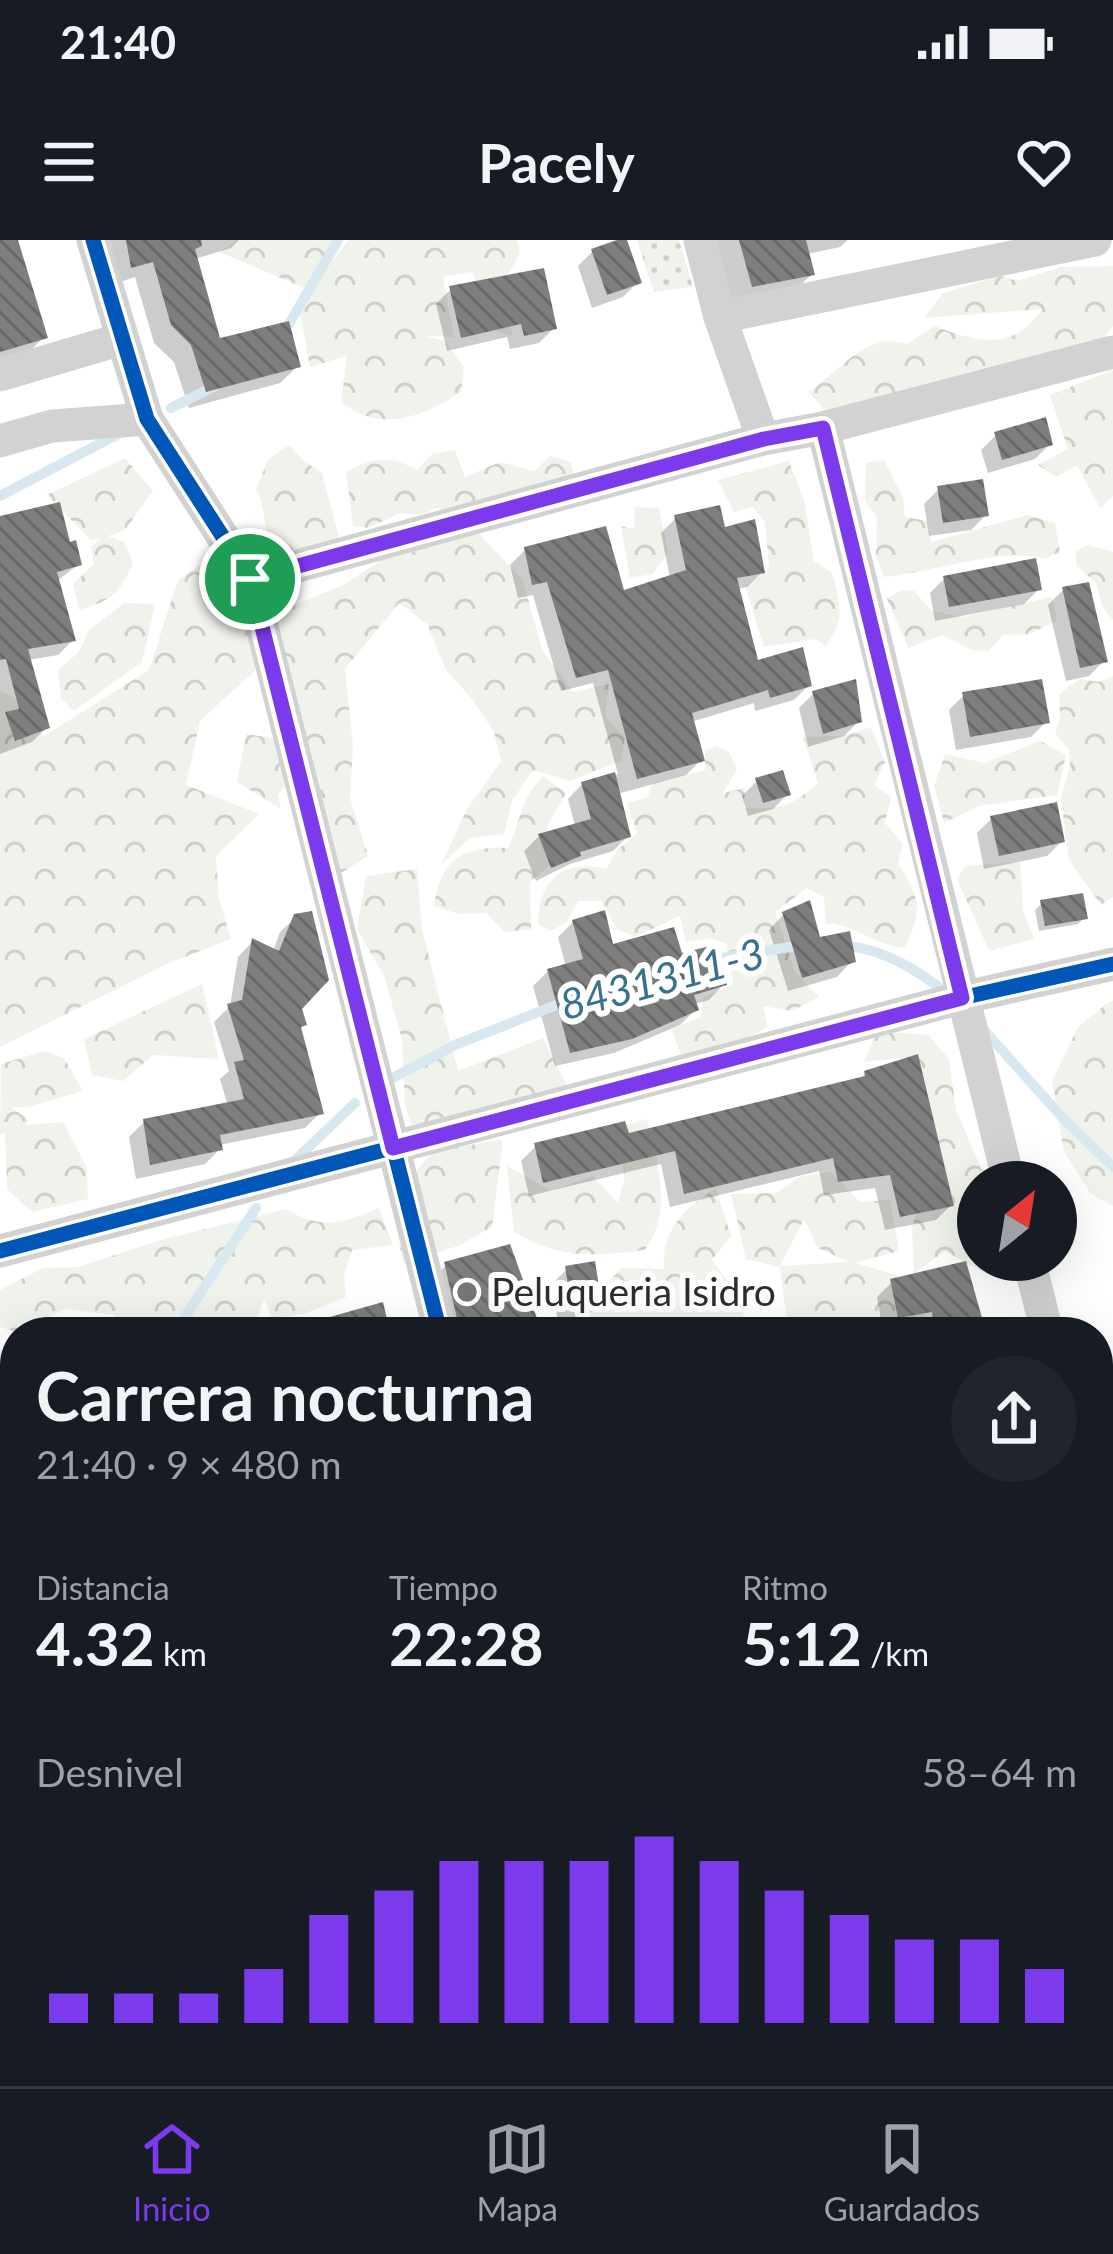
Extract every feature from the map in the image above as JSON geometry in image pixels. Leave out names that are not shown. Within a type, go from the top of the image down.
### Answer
[{"type":"street","points":[[93,240],[146,419],[250,579],[436,1317]]},
{"type":"street","points":[[700,240],[720,317],[764,439]]},
{"type":"street","points":[[720,317],[1095,240]]},
{"type":"street","points":[[0,375],[122,338]]},
{"type":"street","points":[[250,579],[764,439],[1113,352]]},
{"type":"street","points":[[0,441],[52,426],[146,419]]},
{"type":"street","points":[[823,428],[1004,1161]]},
{"type":"street","points":[[0,1251],[962,998],[1113,964]]},
{"type":"street","points":[[1034,1281],[1043,1317]]},
{"type":"green space","points":[[238,240],[338,240],[316,281],[349,240],[517,240],[520,254],[499,289],[513,336],[496,331],[472,272],[443,277],[454,337],[426,336],[445,341],[464,367],[461,392],[432,409],[402,418],[356,412],[341,402],[347,356],[310,367],[299,307],[309,290],[219,252]]},
{"type":"green space","points":[[637,240],[679,240],[693,287],[654,292]]},
{"type":"green space","points":[[1113,266],[1113,326],[1097,346],[826,412],[809,392],[867,347],[893,341],[907,344],[935,326],[979,339],[1007,337],[1020,332],[1042,309],[924,318],[943,293],[1000,276],[1017,281],[1061,267]]},
{"type":"green space","points":[[1113,370],[1113,496],[1100,508],[1077,465],[1056,477],[1038,465],[1068,449],[1050,395]]},
{"type":"green space","points":[[289,445],[322,473],[341,545],[273,552],[256,489],[268,460]]},
{"type":"green space","points":[[455,450],[465,477],[500,462],[534,471],[550,456],[571,462],[574,476],[459,514],[437,508],[421,515],[400,513],[368,528],[353,526],[346,472],[382,460],[417,470],[432,454]]},
{"type":"green space","points":[[125,458],[153,491],[124,531],[108,536],[124,542],[133,563],[113,595],[79,610],[73,584],[94,564],[91,547],[102,538],[91,540],[47,495]]},
{"type":"green space","points":[[884,460],[903,498],[905,517],[927,521],[931,542],[1028,515],[1055,523],[1060,552],[1045,559],[988,558],[884,577],[876,556],[877,518],[865,500],[866,463]]},
{"type":"green space","points":[[789,461],[804,500],[814,561],[832,573],[838,594],[839,619],[826,646],[815,639],[764,647],[745,586],[769,568],[765,522],[753,507],[734,512],[718,480]]},
{"type":"green space","points":[[635,507],[659,508],[668,552],[653,574],[630,578],[621,526],[634,529]]},
{"type":"green space","points":[[402,522],[479,534],[523,580],[542,650],[573,692],[609,684],[605,717],[625,737],[621,761],[570,781],[533,770],[512,801],[504,834],[470,838],[441,865],[466,811],[501,761],[494,732],[446,670],[427,624],[399,603],[345,669],[353,746],[350,798],[368,856],[340,874],[261,665],[200,721],[186,785],[259,814],[216,856],[219,899],[231,939],[169,963],[0,1047],[0,691],[14,698],[44,736],[149,670],[178,580],[227,547],[265,656],[279,611],[344,585],[378,562]]},
{"type":"green space","points":[[1088,545],[1113,552],[1113,620],[1103,608],[1096,583],[1076,565],[1076,551]]},
{"type":"green space","points":[[913,590],[932,611],[963,617],[1052,597],[1057,621],[1029,634],[1003,635],[988,651],[972,650],[942,635],[908,648],[887,599],[899,591]]},
{"type":"green space","points":[[124,603],[155,604],[142,662],[74,711],[61,698],[58,670],[79,652],[89,630]]},
{"type":"green space","points":[[1113,676],[1113,897],[1101,905],[1069,860],[1061,799],[1069,750],[1055,733],[1059,694],[1080,679],[1099,682]]},
{"type":"green space","points":[[871,727],[885,763],[874,785],[891,797],[885,823],[903,844],[898,863],[917,904],[915,924],[904,948],[826,923],[824,897],[807,888],[775,912],[795,972],[819,997],[792,1011],[763,1006],[768,1027],[710,1058],[680,1053],[672,1029],[701,1017],[703,998],[733,984],[726,943],[709,938],[686,942],[680,916],[635,937],[617,929],[601,901],[578,901],[567,922],[551,931],[538,924],[543,896],[556,876],[577,867],[606,869],[618,849],[637,834],[627,803],[647,798],[653,783],[705,770],[705,751],[717,746],[729,752],[737,769],[723,793],[745,788],[744,808],[776,807],[818,783],[803,737],[842,736]]},
{"type":"green space","points":[[246,734],[280,739],[295,774],[278,795],[281,809],[237,782]]},
{"type":"green space","points":[[1040,741],[1066,755],[1057,795],[979,806],[944,823],[934,786],[945,754],[985,763]]},
{"type":"green space","points":[[543,776],[566,793],[546,828],[559,853],[530,882],[531,929],[505,932],[486,913],[459,914],[434,906],[442,877],[456,859],[478,850],[508,848],[525,802]]},
{"type":"green space","points":[[1020,862],[1023,910],[1034,939],[989,951],[957,879],[965,866]]},
{"type":"green space","points":[[417,869],[422,929],[458,1071],[543,1038],[573,1097],[412,1127],[405,1105],[402,1039],[384,976],[357,929],[366,876]]},
{"type":"green space","points":[[202,984],[219,1059],[153,1055],[123,1081],[92,1075],[84,1039]]},
{"type":"green space","points":[[1113,1001],[1113,1206],[1091,1194],[1077,1172],[1077,1161],[1070,1161],[1064,1152],[1052,1081],[1078,1027]]},
{"type":"green space","points":[[877,1031],[928,1035],[949,1059],[956,1110],[978,1161],[957,1161],[957,1258],[945,1251],[914,1274],[912,1227],[924,1185],[910,1057],[864,1062]]},
{"type":"green space","points":[[44,1051],[64,1058],[83,1091],[28,1107],[11,1107],[29,1120],[25,1125],[63,1122],[87,1168],[88,1199],[32,1212],[7,1189],[5,1133],[0,1135],[1,1064]]},
{"type":"green space","points":[[647,1119],[661,1203],[645,1250],[563,1252],[514,1232],[507,1166],[551,1191],[593,1176],[618,1203],[625,1176],[613,1129]]},
{"type":"green space","points":[[503,1139],[492,1227],[458,1246],[403,1263],[391,1199],[433,1152]]},
{"type":"green space","points":[[831,1172],[860,1202],[890,1200],[899,1251],[855,1263],[897,1275],[909,1300],[926,1317],[786,1317],[780,1267],[746,1259],[731,1194],[777,1193],[799,1177]],"holes":[[[804,1219],[818,1248],[849,1262],[780,1266]]]},
{"type":"green space","points":[[716,1189],[731,1236],[712,1260],[741,1301],[744,1317],[576,1317],[621,1268],[664,1269],[671,1232],[694,1204]]},
{"type":"green space","points":[[379,1208],[393,1245],[352,1250],[344,1275],[346,1297],[306,1313],[271,1317],[264,1298],[258,1317],[114,1317],[65,1309],[48,1317],[0,1317],[0,1290],[43,1268],[78,1267],[164,1239],[286,1209],[321,1222],[354,1218]]},
{"type":"building","points":[[0,240],[18,240],[48,338],[0,352]]},
{"type":"building","points":[[126,240],[201,240],[202,246],[195,249],[220,338],[289,321],[301,367],[206,392],[191,345],[171,325],[153,262],[131,268]]},
{"type":"building","points":[[627,240],[642,283],[607,295],[591,249]]},
{"type":"building","points":[[739,240],[806,240],[815,275],[752,287]]},
{"type":"building","points":[[544,268],[557,329],[524,336],[521,324],[461,338],[449,286]]},
{"type":"building","points":[[1046,417],[1053,445],[1002,460],[994,432]]},
{"type":"building","points":[[983,479],[989,516],[943,523],[937,486]]},
{"type":"building","points":[[60,502],[70,542],[76,540],[82,565],[57,572],[76,641],[28,649],[50,728],[15,741],[5,712],[19,709],[6,659],[0,660],[0,516]]},
{"type":"building","points":[[720,505],[725,527],[755,519],[765,573],[737,578],[758,660],[803,647],[812,686],[770,698],[768,690],[692,713],[705,761],[637,779],[608,670],[576,678],[547,582],[532,585],[524,547],[606,526],[624,590],[686,570],[674,515]]},
{"type":"building","points":[[1036,558],[1042,590],[949,607],[943,576]]},
{"type":"building","points":[[1089,582],[1108,662],[1080,668],[1062,587]]},
{"type":"building","points":[[856,679],[862,722],[823,734],[812,691]]},
{"type":"building","points":[[1042,679],[1050,723],[970,737],[962,692]]},
{"type":"building","points":[[783,770],[791,795],[763,803],[755,778]]},
{"type":"building","points":[[615,772],[631,837],[580,852],[581,856],[551,868],[538,834],[591,819],[581,782]]},
{"type":"building","points":[[1057,802],[1065,842],[999,856],[990,816]]},
{"type":"building","points":[[1083,893],[1088,919],[1045,926],[1040,900]]},
{"type":"building","points":[[810,900],[820,937],[850,931],[856,962],[802,978],[782,912]]},
{"type":"building","points":[[605,910],[613,944],[674,927],[682,953],[718,944],[727,985],[694,995],[699,1010],[632,1039],[570,1053],[547,969],[583,959],[572,920]]},
{"type":"building","points":[[312,911],[329,980],[302,1009],[307,1025],[301,1027],[324,1114],[220,1135],[223,1150],[150,1165],[143,1119],[244,1099],[234,1062],[244,1060],[227,1004],[242,1000],[252,938],[279,951],[294,914]]},
{"type":"building","points":[[918,1054],[954,1206],[900,1217],[890,1175],[838,1182],[833,1158],[684,1194],[675,1151],[543,1183],[534,1143],[625,1121],[629,1133],[865,1076],[864,1071]]},
{"type":"building","points":[[510,1244],[537,1317],[457,1317],[444,1262]]},
{"type":"building","points":[[595,1261],[602,1305],[572,1309],[565,1266]]},
{"type":"building","points":[[957,1263],[957,1281],[972,1281],[982,1317],[933,1317],[932,1312],[898,1317],[890,1279]]},
{"type":"building","points":[[383,1302],[386,1317],[330,1317]]},
{"type":"waterway","points":[[282,336],[338,240]]},
{"type":"waterway","points":[[171,408],[217,385]]},
{"type":"waterway","points":[[0,496],[122,432]]},
{"type":"waterway","name":"8431311-3","points":[[708,960],[802,945]]},
{"type":"waterway","name":"8431311-3","points":[[844,945],[899,962],[948,994]]},
{"type":"waterway","name":"8431311-3","points":[[383,1083],[455,1045],[569,1000]]},
{"type":"waterway","name":"8431311-3","points":[[984,1030],[1113,1167]]},
{"type":"waterway","name":"8431311-3","points":[[292,1163],[355,1103]]},
{"type":"waterway","name":"8431311-3","points":[[185,1317],[256,1208]]},
{"type":"cycle path","points":[[93,240],[147,419],[250,579],[436,1317]]},
{"type":"cycle path","points":[[0,1251],[961,998],[1113,964]]},
{"type":"place","name":"Peluqueria Isidro","points":[[467,1292]]},
{"type":"route","points":[[823,428],[962,998],[393,1148],[250,579],[764,439],[823,428]]}]
